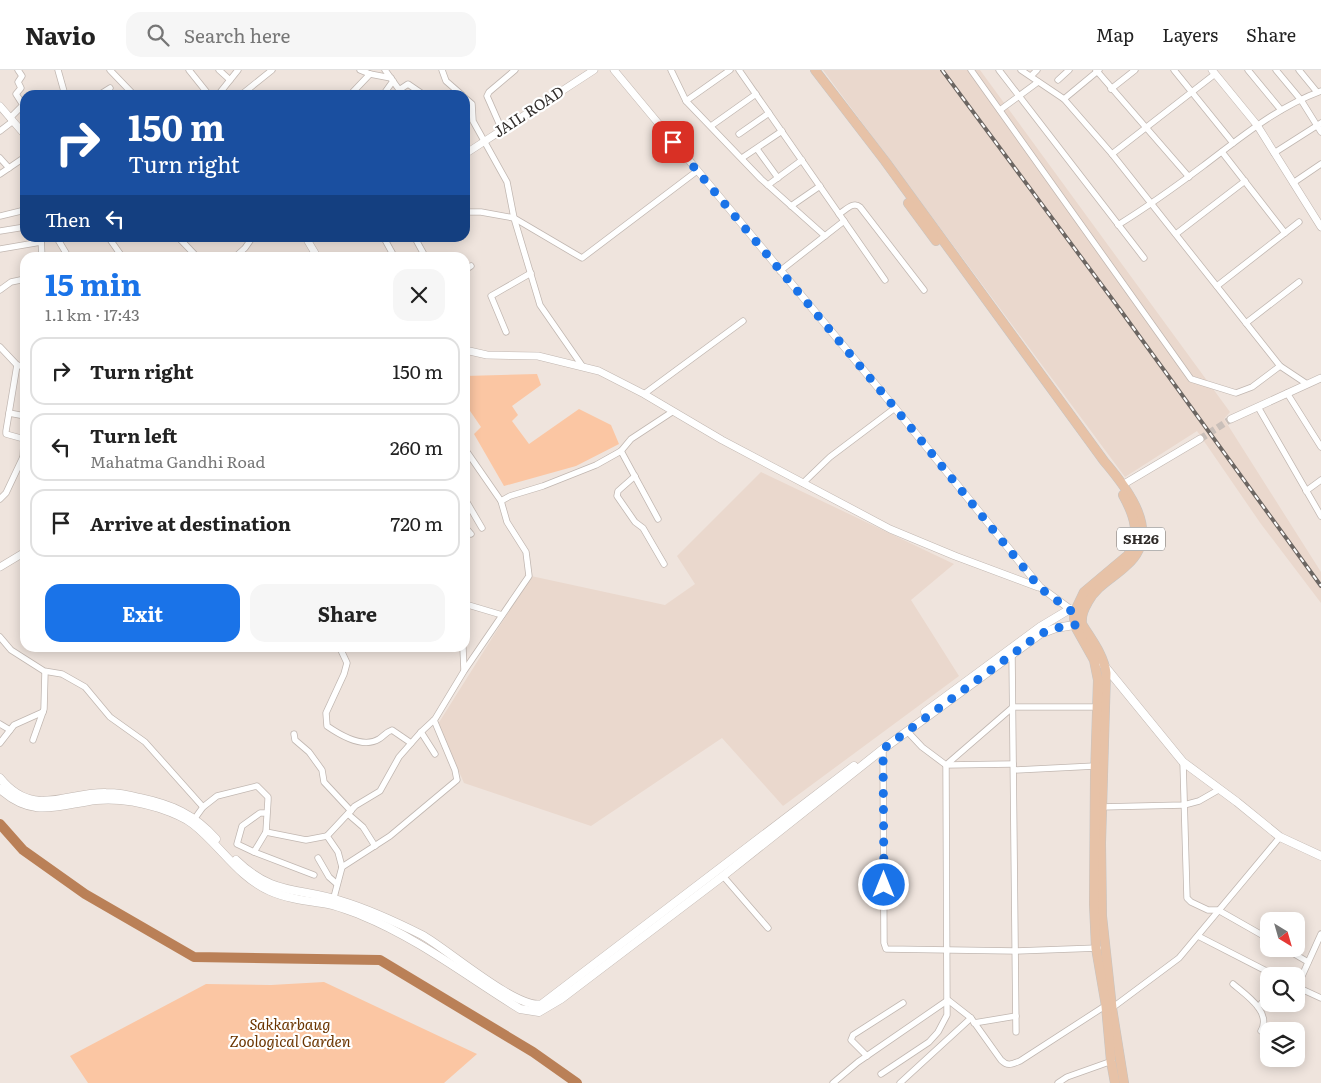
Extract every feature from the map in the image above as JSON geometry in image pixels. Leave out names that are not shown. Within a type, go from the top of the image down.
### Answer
[{"type":"main road","name":"SH26","points":[[810,70],[920,221],[1015,345],[1082,440],[1115,482],[1130,508],[1136,528],[1132,548],[1128,555],[1084,592],[1076,618]]},
{"type":"main road","name":"SH26","points":[[815,70],[1104,461],[1124,484],[1137,508],[1142,530],[1140,547],[1135,558],[1099,587],[1076,618]]},
{"type":"main road","points":[[332,902],[398,932],[520,1009],[539,1012],[561,999],[723,876],[883,749],[1012,654],[1040,634],[1076,618]]},
{"type":"main road","points":[[1076,618],[1094,660],[1098,680],[1095,766],[1101,843],[1100,948],[1110,1005],[1115,1083]]},
{"type":"main road","points":[[1076,618],[1105,664],[1183,762],[1280,837],[1321,856]]},
{"type":"main road","points":[[0,778],[21,797],[42,802],[54,802],[105,792],[166,804],[193,821],[252,881],[270,892],[302,900],[332,902],[364,909],[423,936],[523,1002],[537,1006],[971,676],[1040,627],[1076,618]]},
{"type":"main road","points":[[1094,660],[1105,664]]},
{"type":"main road","points":[[1098,807],[1105,664]]},
{"type":"main road","points":[[0,789],[19,803],[29,807],[56,808],[96,800],[108,800],[138,803],[193,821]]},
{"type":"main road","points":[[1115,1060],[1124,1083]]},
{"type":"street","points":[[18,70],[22,76],[18,82],[21,90]]},
{"type":"street","points":[[58,70],[64,90]]},
{"type":"street","points":[[110,70],[129,90]]},
{"type":"street","points":[[189,70],[205,90]]},
{"type":"street","points":[[219,70],[230,80]]},
{"type":"street","points":[[222,90],[238,70]]},
{"type":"street","points":[[248,89],[272,70]]},
{"type":"street","points":[[360,70],[392,79]]},
{"type":"street","points":[[384,70],[400,90]]},
{"type":"street","points":[[442,70],[446,81],[456,90]]},
{"type":"street","points":[[502,130],[487,96],[488,92],[507,72],[515,70]]},
{"type":"street","name":"JAIL ROAD","points":[[470,150],[594,70]]},
{"type":"street","points":[[614,70],[895,408],[1040,588],[1076,618]]},
{"type":"street","points":[[686,101],[730,70]]},
{"type":"street","points":[[740,70],[885,280]]},
{"type":"street","points":[[971,70],[1191,379],[1236,393],[1252,387],[1280,366]]},
{"type":"street","points":[[999,70],[1144,258]]},
{"type":"street","points":[[1021,70],[1064,98],[1112,154],[1280,366],[1307,384]]},
{"type":"street","points":[[1031,76],[1037,70]]},
{"type":"street","points":[[1058,80],[1070,70]]},
{"type":"street","points":[[1064,98],[1097,70],[1111,89],[1189,177]]},
{"type":"street","points":[[1111,89],[1134,70]]},
{"type":"street","points":[[1174,70],[1233,143]]},
{"type":"street","points":[[1248,70],[1280,110]]},
{"type":"street","points":[[1276,70],[1301,100],[1319,125],[1321,132]]},
{"type":"street","points":[[1118,225],[1152,204],[1257,125],[1280,110],[1319,91],[1299,70]]},
{"type":"street","points":[[673,71],[686,101],[768,185],[825,236]]},
{"type":"street","points":[[1112,154],[1192,92],[1214,72],[1257,125],[1321,227]]},
{"type":"street","points":[[355,90],[370,74]]},
{"type":"street","points":[[386,90],[392,79]]},
{"type":"street","points":[[1000,110],[1038,82]]},
{"type":"street","points":[[403,90],[408,84],[417,90]]},
{"type":"street","points":[[20,91],[16,94],[20,100]]},
{"type":"street","points":[[711,126],[756,94]]},
{"type":"street","points":[[470,102],[473,109],[472,119],[507,182],[514,218],[540,305],[583,367]]},
{"type":"street","points":[[0,106],[20,128]]},
{"type":"street","points":[[0,131],[20,109]]},
{"type":"street","points":[[739,134],[769,113]]},
{"type":"street","points":[[1274,153],[1319,125]]},
{"type":"street","points":[[742,158],[782,131]]},
{"type":"street","points":[[757,149],[778,178]]},
{"type":"street","points":[[1222,152],[1284,233]]},
{"type":"street","points":[[0,158],[9,168]]},
{"type":"street","points":[[0,174],[20,160]]},
{"type":"street","points":[[768,185],[802,160]]},
{"type":"street","points":[[1293,182],[1320,166]]},
{"type":"street","points":[[470,211],[514,218],[582,258],[697,171]]},
{"type":"street","points":[[1176,234],[1245,181]]},
{"type":"street","points":[[792,206],[820,186]]},
{"type":"street","points":[[839,214],[853,204],[860,206],[924,290]]},
{"type":"street","points":[[0,216],[20,211]]},
{"type":"street","points":[[780,271],[844,221]]},
{"type":"street","points":[[1217,286],[1299,222]]},
{"type":"street","points":[[0,231],[20,228]]},
{"type":"street","points":[[0,249],[29,242]]},
{"type":"street","points":[[183,242],[192,252]]},
{"type":"street","points":[[241,252],[249,242]]},
{"type":"street","points":[[506,332],[491,296],[531,273]]},
{"type":"street","points":[[0,290],[10,282],[20,280]]},
{"type":"street","points":[[1246,323],[1299,282]]},
{"type":"street","points":[[644,394],[743,321]]},
{"type":"street","points":[[0,347],[17,365],[20,366]]},
{"type":"street","points":[[470,351],[487,355],[538,356],[599,371],[644,394],[672,412],[803,484],[915,540],[1040,588]]},
{"type":"street","points":[[17,365],[6,434],[20,438]]},
{"type":"street","points":[[1231,419],[1321,378]]},
{"type":"street","points":[[1287,393],[1321,447]]},
{"type":"street","points":[[1258,406],[1321,516]]},
{"type":"street","points":[[803,484],[830,457],[895,408]]},
{"type":"street","points":[[501,501],[588,468],[622,451],[631,439],[672,412]]},
{"type":"street","points":[[9,413],[20,415]]},
{"type":"street","points":[[1124,484],[1200,439]]},
{"type":"street","points":[[622,451],[658,519]]},
{"type":"street","points":[[266,832],[306,840],[327,836],[355,806],[380,791],[399,757],[434,720],[464,671],[529,576],[526,552],[507,522],[501,501],[470,456]]},
{"type":"street","points":[[0,499],[6,493],[20,467]]},
{"type":"street","points":[[635,476],[618,490],[617,496],[635,522],[644,528],[664,564]]},
{"type":"street","points":[[1306,491],[1321,480]]},
{"type":"street","points":[[470,508],[482,528]]},
{"type":"street","points":[[0,567],[20,555]]},
{"type":"street","points":[[470,605],[502,615]]},
{"type":"street","points":[[0,637],[11,650],[45,672],[62,674],[85,687],[110,717],[145,742],[203,807]]},
{"type":"street","points":[[342,652],[347,663],[326,713],[327,726],[336,733],[364,743],[379,739],[392,730],[411,743]]},
{"type":"street","points":[[462,652],[464,671]]},
{"type":"street","points":[[1012,654],[1016,1032]]},
{"type":"street","points":[[33,740],[43,712],[45,672]]},
{"type":"street","points":[[881,1074],[918,1050],[938,1032],[947,1015],[946,765],[1013,707],[1097,706]]},
{"type":"street","points":[[0,743],[16,724],[43,712]]},
{"type":"street","points":[[342,866],[390,836],[457,780],[455,770],[434,720]]},
{"type":"street","points":[[0,724],[10,730]]},
{"type":"street","points":[[908,731],[922,747],[946,765],[1014,767],[1095,766]]},
{"type":"street","points":[[421,732],[435,754]]},
{"type":"street","points":[[294,734],[295,740],[309,752],[322,770],[324,782],[363,827],[375,846]]},
{"type":"street","points":[[883,749],[884,943],[886,949],[1016,950],[1100,948]]},
{"type":"street","points":[[1183,762],[1188,898],[1191,902],[1208,910],[1218,910],[1260,934]]},
{"type":"street","points":[[193,821],[203,807],[217,796],[257,786],[268,797],[269,802],[266,813],[266,832],[254,852]]},
{"type":"street","points":[[1098,807],[1184,805],[1199,801],[1220,789]]},
{"type":"street","points":[[266,813],[260,813],[242,826],[237,844],[314,875]]},
{"type":"street","points":[[327,836],[338,852],[342,866],[332,902]]},
{"type":"street","points":[[948,1000],[973,1020],[1005,1064],[1010,1065],[1020,1061],[1110,1005],[1179,958],[1280,837]]},
{"type":"street","points":[[318,858],[329,877],[337,884]]},
{"type":"street","points":[[723,876],[768,928]]},
{"type":"street","points":[[1305,969],[1321,934]]},
{"type":"street","points":[[1198,936],[1260,968]]},
{"type":"street","points":[[1301,958],[1308,962]]},
{"type":"street","points":[[1233,984],[1258,1007],[1264,1022]]},
{"type":"street","points":[[1305,990],[1321,998]]},
{"type":"street","points":[[833,1083],[867,1056],[948,1000]]},
{"type":"street","points":[[867,1056],[851,1040],[853,1035],[903,1004]]},
{"type":"street","points":[[900,1083],[973,1020],[1016,1016]]},
{"type":"street","points":[[1058,1083],[1115,1060]]},
{"type":"shaded area","points":[[823,70],[980,70],[1230,412],[1224,419],[1321,572],[1321,603],[1261,524],[1197,431],[1125,477]]},
{"type":"shaded area","points":[[761,472],[954,564],[911,600],[959,676],[783,806],[722,738],[591,826],[464,783],[438,724],[531,576],[665,605],[695,584],[677,556]]},
{"type":"green space","points":[[537,374],[541,385],[512,406],[518,415],[512,421],[529,444],[579,409],[611,425],[619,444],[576,466],[504,486],[474,434],[481,427],[470,411],[470,376]]},
{"type":"green space","name":"Sakkarbaug Zoological Garden","points":[[324,982],[477,1054],[444,1083],[88,1083],[70,1056],[206,984],[271,985]]},
{"type":"waterway","points":[[0,824],[23,850],[85,894],[194,957],[380,960],[533,1052],[577,1083]]},
{"type":"tunnel","points":[[1200,439],[1231,419]]},
{"type":"railway","points":[[942,70],[1121,311],[1321,586]]},
{"type":"route","points":[[673,142],[895,408],[1040,588],[1074,613],[1075,625],[1048,630],[1040,634],[883,749],[884,885]]}]
